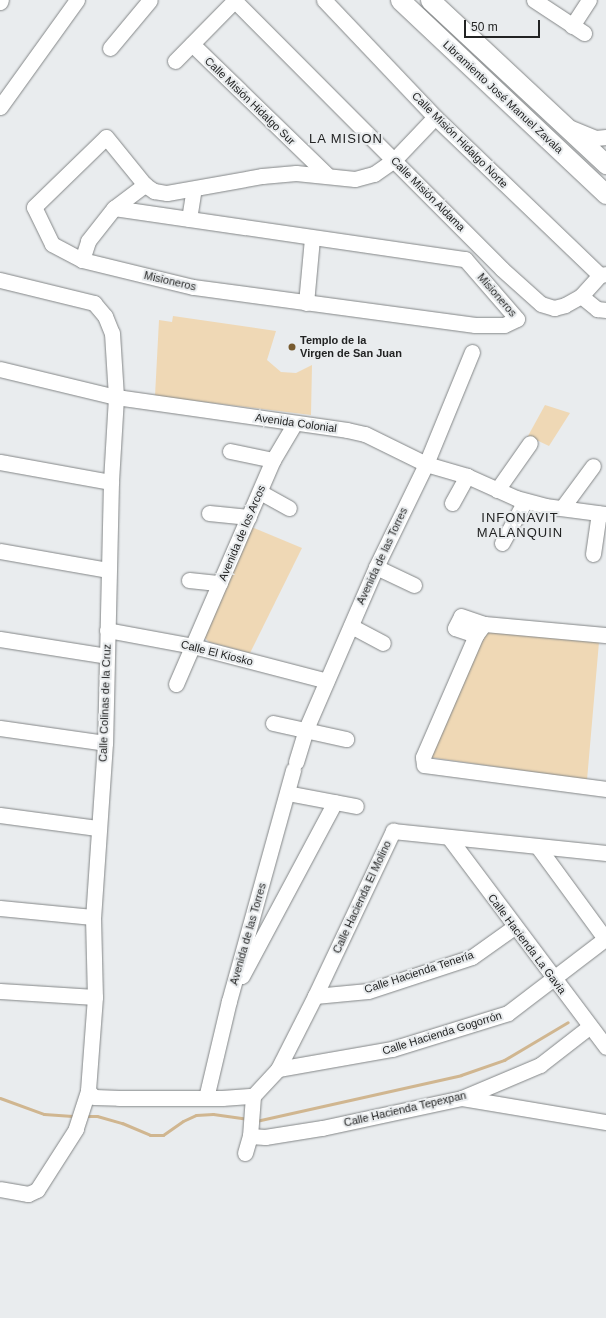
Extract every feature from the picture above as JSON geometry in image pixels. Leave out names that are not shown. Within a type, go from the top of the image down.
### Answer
[{"type":"main road","name":"Libramiento José Manuel Zavala","points":[[400,0],[606,194]]},
{"type":"main road","name":"Libramiento José Manuel Zavala","points":[[430,0],[606,164]]},
{"type":"street","points":[[0,107],[77,0]]},
{"type":"street","points":[[110,48],[150,0]]},
{"type":"street","points":[[175,61],[235,0]]},
{"type":"street","name":"Calle Misión Aldama","points":[[235,0],[502,269],[541,304],[554,308],[581,296],[603,275]]},
{"type":"street","name":"Calle Misión Hidalgo Norte","points":[[324,0],[435,117],[603,275]]},
{"type":"street","points":[[534,0],[578,30],[589,0]]},
{"type":"street","name":"Calle Misión Hidalgo Sur","points":[[192,44],[326,174]]},
{"type":"street","points":[[82,260],[88,241],[114,208],[145,185],[154,191],[167,193],[262,176],[326,174],[355,179],[374,174],[394,160],[435,117]]},
{"type":"street","points":[[564,125],[596,138],[606,137]]},
{"type":"street","name":"Misioneros","points":[[114,208],[312,238],[465,259],[510,308],[517,319],[504,325],[475,325],[193,287],[82,260],[52,244],[34,207],[106,137],[145,185]]},
{"type":"street","points":[[190,219],[194,189]]},
{"type":"street","points":[[306,303],[312,238]]},
{"type":"street","name":"Calle Colinas de la Cruz","points":[[0,280],[94,303],[105,316],[112,333],[116,397],[108,570],[105,743],[97,828],[93,917],[95,997],[88,1091],[76,1129],[37,1190],[28,1194],[0,1189]]},
{"type":"street","points":[[581,296],[597,309],[606,310]]},
{"type":"street","name":"Avenida de las Torres","points":[[206,1098],[229,1001],[294,766],[306,729],[376,567],[426,464],[472,352]]},
{"type":"street","name":"Avenida Colonial","points":[[0,369],[116,397],[324,425],[365,434],[426,464],[467,476],[525,501],[562,508],[602,513]]},
{"type":"street","name":"Avenida de los Arcos","points":[[176,684],[273,460],[295,422]]},
{"type":"street","points":[[498,490],[530,443]]},
{"type":"street","points":[[230,451],[273,460]]},
{"type":"street","points":[[0,462],[111,482]]},
{"type":"street","points":[[562,508],[593,466]]},
{"type":"street","points":[[452,503],[467,476]]},
{"type":"street","points":[[260,492],[289,508]]},
{"type":"street","points":[[502,543],[525,501]]},
{"type":"street","points":[[209,513],[249,517]]},
{"type":"street","points":[[593,554],[602,513]]},
{"type":"street","points":[[0,551],[108,570]]},
{"type":"street","points":[[376,567],[414,585]]},
{"type":"street","points":[[189,580],[220,583]]},
{"type":"street","points":[[350,626],[383,643]]},
{"type":"street","name":"Calle El Kiosko","points":[[107,630],[193,646],[327,681]]},
{"type":"street","points":[[606,635],[480,630],[423,758],[424,765],[427,767],[606,789]]},
{"type":"street","points":[[0,639],[107,656]]},
{"type":"street","points":[[273,723],[306,729],[346,739]]},
{"type":"street","points":[[0,728],[105,743]]},
{"type":"street","points":[[287,793],[356,806]]},
{"type":"street","points":[[229,1001],[335,802]]},
{"type":"street","points":[[0,815],[97,828]]},
{"type":"street","name":"Calle Hacienda El Molino","points":[[252,1096],[278,1069],[315,996],[393,832],[450,839],[606,853]]},
{"type":"street","name":"Calle Hacienda La Gavia","points":[[450,839],[514,927],[589,1027],[606,1047]]},
{"type":"street","points":[[538,847],[606,939]]},
{"type":"street","points":[[0,908],[93,917]]},
{"type":"street","name":"Calle Hacienda Tenería","points":[[315,996],[368,991],[472,957],[514,927]]},
{"type":"street","name":"Calle Hacienda Gogorrón","points":[[278,1069],[392,1049],[508,1013],[554,980],[606,939]]},
{"type":"street","points":[[0,991],[95,997]]},
{"type":"street","name":"Calle Hacienda Tepexpan","points":[[250,1136],[265,1137],[322,1128],[462,1098],[540,1065],[589,1027]]},
{"type":"street","points":[[88,1091],[94,1097],[206,1098],[252,1096],[250,1136],[245,1153]]},
{"type":"street","points":[[462,1098],[606,1122]]},
{"type":"shaded area","points":[[173,316],[276,331],[267,360],[281,372],[296,373],[312,365],[311,415],[155,396],[159,320],[172,322]]},
{"type":"shaded area","points":[[545,405],[570,413],[549,446],[528,436]]},
{"type":"shaded area","points":[[249,526],[302,548],[250,653],[209,642],[203,636]]},
{"type":"shaded area","points":[[486,629],[599,642],[587,780],[428,757]]},
{"type":"waterway","points":[[256,1121],[461,1075],[504,1060],[568,1022]]},
{"type":"waterway","points":[[0,1098],[44,1114],[76,1116]]},
{"type":"waterway","points":[[84,1116],[97,1116],[122,1123],[150,1135],[163,1135],[183,1121],[196,1115],[213,1114],[247,1119]]},
{"type":"place","name":"Templo de la Virgen de San Juan","points":[[292,347]]},
{"type":"district","name":"LA MISION","points":[[346,139]]},
{"type":"district","name":"INFONAVIT MALANQUIN","points":[[520,526]]}]
